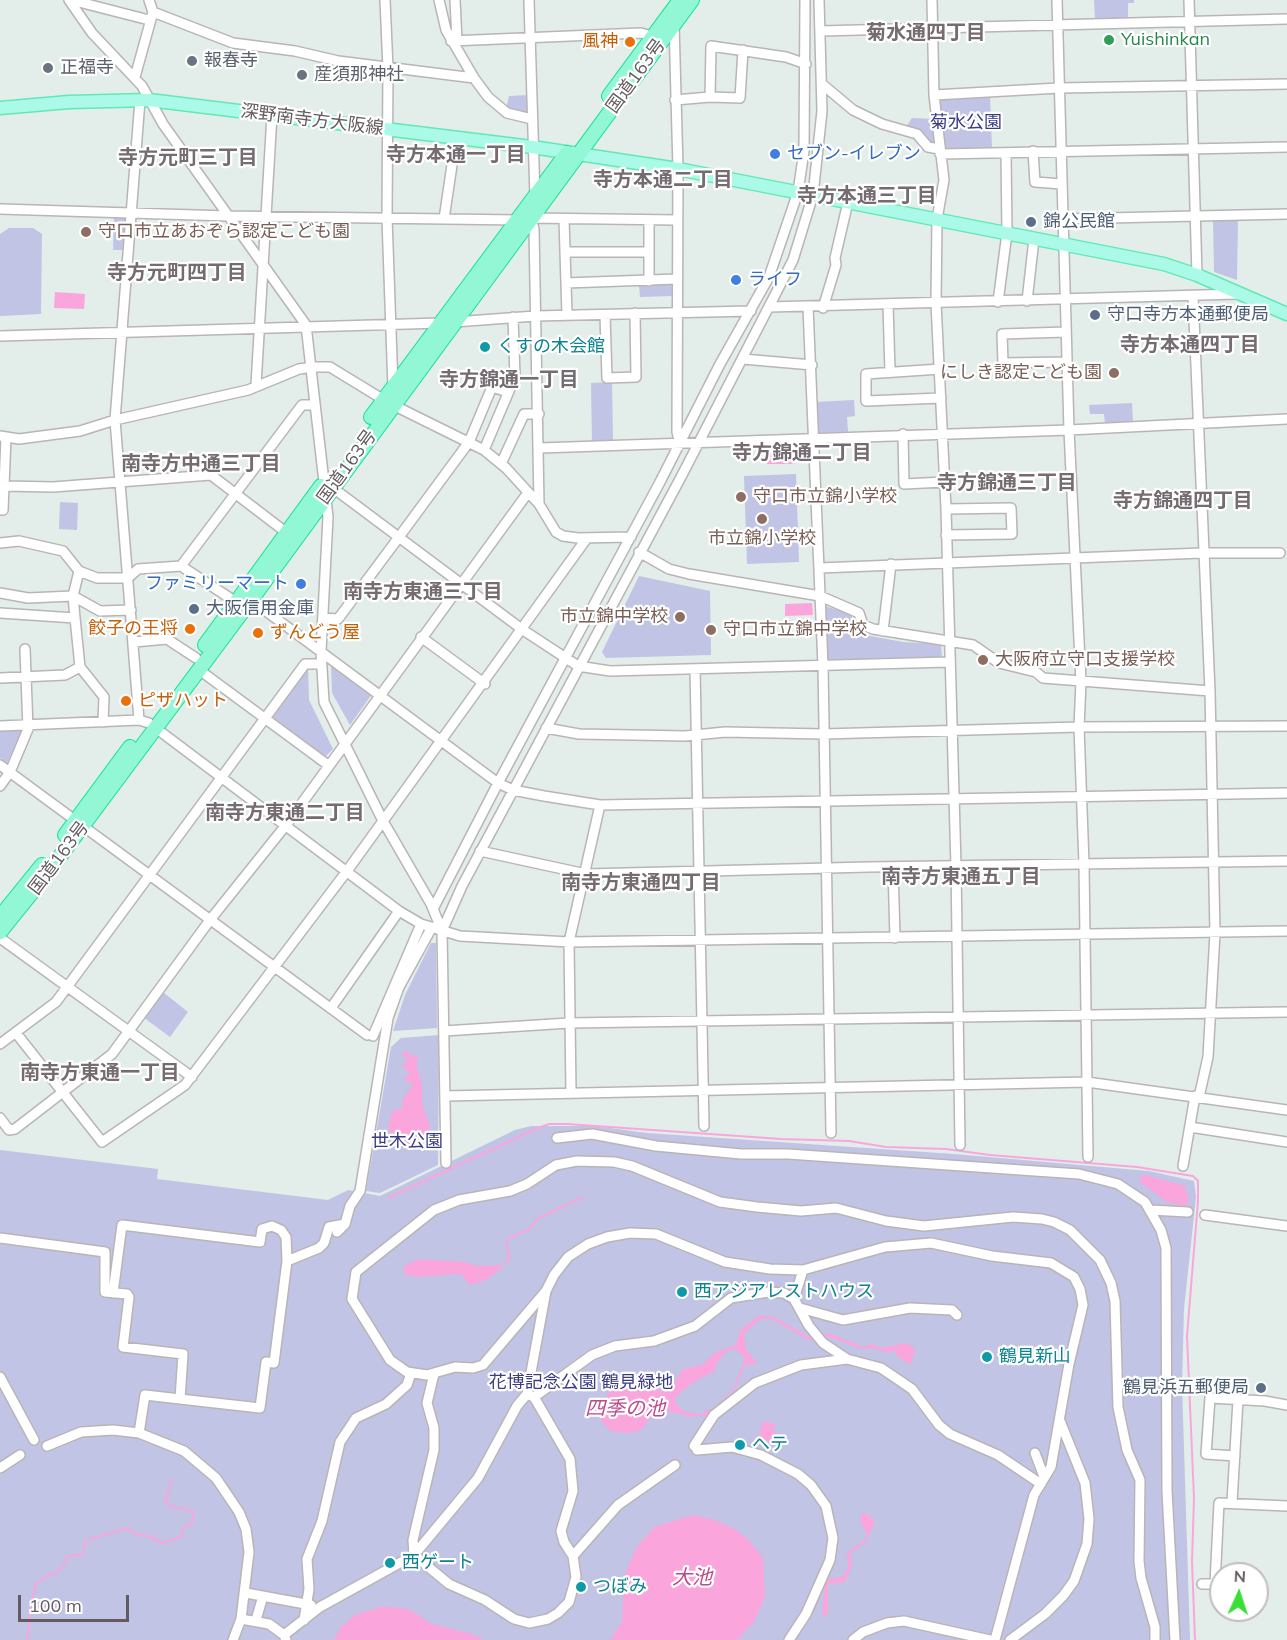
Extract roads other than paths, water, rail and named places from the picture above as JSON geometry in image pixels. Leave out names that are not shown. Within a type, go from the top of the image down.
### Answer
[{"type":"highway","name":"国道163号","points":[[0,932],[148,724],[250,600],[390,398],[692,0]]},
{"type":"highway","name":"国道163号","points":[[524,219],[535,197],[573,154],[676,2]]},
{"type":"highway","name":"国道163号","points":[[197,663],[236,602],[287,534],[328,488]]},
{"type":"highway","name":"国道163号","points":[[0,917],[79,824]]},
{"type":"main road","name":"深野南寺方大阪線","points":[[0,108],[69,102],[145,100],[532,147],[678,169],[1164,264],[1197,275],[1287,314]]},
{"type":"street","points":[[70,0],[151,16],[233,43],[295,51],[388,69],[474,78]]},
{"type":"street","points":[[70,0],[75,12],[92,33],[135,77],[145,100],[306,326],[313,367],[314,405],[328,488],[321,651],[324,702],[382,821],[433,909],[442,931],[446,1163]]},
{"type":"street","points":[[135,77],[151,16],[149,0]]},
{"type":"street","points":[[385,0],[388,69],[386,129],[391,324],[390,398]]},
{"type":"street","points":[[439,0],[442,22],[474,78],[488,97],[507,113],[532,119]]},
{"type":"street","points":[[454,41],[455,0]]},
{"type":"street","points":[[529,0],[535,197]]},
{"type":"street","points":[[433,909],[498,783],[631,537],[720,364],[751,311],[780,251],[798,192],[804,151],[806,0]]},
{"type":"street","points":[[442,931],[480,851],[699,442],[793,260],[813,195],[822,111],[819,0]]},
{"type":"street","points":[[932,0],[934,94],[944,180],[937,219],[936,303],[946,509],[960,1017],[958,1084],[960,1145]]},
{"type":"street","points":[[1057,0],[1066,362],[1081,682],[1079,727],[1084,864],[1088,1157]]},
{"type":"street","points":[[1189,0],[1197,275]]},
{"type":"street","points":[[676,2],[674,24],[678,169],[676,432],[680,443]]},
{"type":"street","points":[[820,31],[1287,19]]},
{"type":"street","points":[[454,41],[641,33],[652,36]]},
{"type":"street","points":[[710,97],[711,46],[786,57],[806,64]]},
{"type":"street","points":[[675,100],[710,97],[740,98],[743,50]]},
{"type":"street","points":[[822,84],[860,114],[917,134],[928,147],[940,152],[1006,153],[1061,150],[1287,147]]},
{"type":"street","points":[[934,94],[1059,88],[1287,84]]},
{"type":"street","points":[[145,100],[116,420],[134,642],[148,724]]},
{"type":"street","points":[[256,385],[272,115]]},
{"type":"street","points":[[444,219],[456,138]]},
{"type":"street","points":[[1033,151],[1035,182],[1062,184]]},
{"type":"street","points":[[998,302],[1007,233],[1006,153]]},
{"type":"street","points":[[823,308],[836,265],[835,258],[848,202]]},
{"type":"street","points":[[0,208],[228,216],[677,220]]},
{"type":"street","points":[[1063,219],[1287,214]]},
{"type":"street","points":[[524,219],[534,229],[540,448],[539,504]]},
{"type":"street","points":[[564,219],[567,315]]},
{"type":"street","points":[[648,221],[648,281]]},
{"type":"street","points":[[1027,301],[1034,239]]},
{"type":"street","points":[[566,252],[649,252]]},
{"type":"street","points":[[566,283],[677,279]]},
{"type":"street","points":[[769,308],[1243,294]]},
{"type":"street","points":[[1184,1166],[1190,1127],[1208,1057],[1215,933],[1210,691],[1202,553],[1193,296]]},
{"type":"street","points":[[888,304],[890,372]]},
{"type":"street","points":[[808,307],[823,666],[831,1133]]},
{"type":"street","points":[[0,336],[448,322],[535,316],[751,311]]},
{"type":"street","points":[[605,315],[607,378],[636,377],[635,313]]},
{"type":"street","points":[[484,450],[515,377],[513,317]]},
{"type":"street","points":[[1066,332],[1002,334],[1003,363],[1066,362]]},
{"type":"street","points":[[742,359],[812,365]]},
{"type":"street","points":[[0,510],[3,510],[4,486],[3,437],[19,439],[80,431],[116,420],[248,390],[256,385],[313,367],[330,367],[484,450],[501,464],[527,494],[539,504],[556,532],[563,536],[631,537]]},
{"type":"street","points":[[940,369],[866,374],[866,401],[941,398]]},
{"type":"street","points":[[323,618],[338,619],[469,442],[492,387],[508,392]]},
{"type":"street","points":[[181,566],[302,405],[314,405]]},
{"type":"street","points":[[501,464],[524,414],[538,414]]},
{"type":"street","points":[[540,448],[1069,430],[1287,419]]},
{"type":"street","points":[[903,434],[904,484],[945,482]]},
{"type":"street","points":[[4,486],[53,487],[211,475],[237,492],[287,534]]},
{"type":"street","points":[[328,488],[399,537],[565,660],[578,666],[610,670],[949,662]]},
{"type":"street","points":[[0,1118],[9,1130],[15,1129],[112,1054],[210,920],[286,825],[527,494]]},
{"type":"street","points":[[946,509],[1011,508],[1012,534],[946,536]]},
{"type":"street","points":[[16,1033],[102,1142],[192,1077],[347,871],[523,630],[587,538]]},
{"type":"street","points":[[0,543],[19,541],[63,550],[79,571],[97,578],[128,578],[138,569],[181,566],[236,602],[250,600],[498,783],[513,790],[600,805],[1081,795],[1287,794]]},
{"type":"street","points":[[639,552],[669,569],[689,574],[820,596],[859,613],[863,625],[883,631],[974,646],[999,663],[1036,672],[1043,678],[1210,691]]},
{"type":"street","points":[[819,568],[1202,553],[1280,553]]},
{"type":"street","points":[[883,631],[891,564]]},
{"type":"street","points":[[79,571],[73,596],[80,667],[104,697],[103,722]]},
{"type":"street","points":[[0,593],[28,598],[73,596],[100,611],[131,610]]},
{"type":"street","points":[[0,613],[75,618]]},
{"type":"street","points":[[421,638],[484,684]]},
{"type":"street","points":[[134,642],[167,639],[328,765]]},
{"type":"street","points":[[0,786],[10,772],[27,725],[25,649]]},
{"type":"street","points":[[0,1044],[56,1002],[305,664],[321,664]]},
{"type":"street","points":[[0,678],[65,675],[80,667]]},
{"type":"street","points":[[695,669],[700,871],[700,1021],[704,1126]]},
{"type":"street","points":[[0,726],[103,722],[148,724],[399,911],[421,924],[460,936],[569,942],[828,936],[895,938],[1287,931]]},
{"type":"street","points":[[546,728],[579,734],[696,736],[725,732],[823,734],[1079,727],[1287,726]]},
{"type":"street","points":[[0,765],[370,1036],[421,924]]},
{"type":"street","points":[[572,1092],[569,942],[600,805]]},
{"type":"street","points":[[480,851],[586,874],[1287,861]]},
{"type":"street","points":[[892,867],[895,938]]},
{"type":"street","points":[[331,1008],[399,911]]},
{"type":"street","points":[[337,1232],[345,1224],[350,1206],[360,1191],[388,1018],[399,987],[432,927]]},
{"type":"street","points":[[0,938],[192,1077]]},
{"type":"street","points":[[444,1031],[569,1023],[829,1018],[1086,1017],[1287,1012]]},
{"type":"street","points":[[445,1096],[1087,1082],[1287,1110]]},
{"type":"street","points":[[1190,1127],[1287,1142]]},
{"type":"street","points":[[557,1138],[592,1134],[656,1146],[741,1154],[788,1154],[1079,1174],[1118,1184],[1140,1198],[1161,1230],[1166,1248],[1167,1491],[1175,1640]]},
{"type":"street","points":[[995,1640],[1034,1495],[1051,1467],[1083,1305],[1080,1289],[1074,1277],[1063,1268],[1038,1260],[992,1256],[931,1243],[885,1247],[802,1270],[736,1265],[667,1238],[630,1233],[607,1236],[575,1251],[562,1264],[546,1291],[483,1365],[473,1368],[455,1367],[434,1374],[411,1373],[396,1366],[387,1357],[352,1302],[356,1272],[434,1210],[459,1200],[510,1191],[527,1184],[556,1165],[577,1161],[614,1162],[663,1178],[720,1202],[767,1209],[801,1211],[836,1208],[886,1221],[924,1226],[1013,1217],[1054,1222],[1083,1240],[1100,1260],[1111,1283],[1115,1301],[1118,1407],[1127,1450],[1140,1480],[1140,1570],[1155,1627],[1155,1640]]},
{"type":"street","points":[[1150,1210],[1188,1212]]},
{"type":"street","points":[[1205,1215],[1287,1226]]},
{"type":"street","points":[[286,1261],[320,1248],[324,1243],[328,1227],[345,1224]]},
{"type":"street","points":[[113,1293],[122,1225],[260,1242],[262,1229],[272,1226],[283,1232],[288,1239],[274,1363],[266,1362],[260,1408],[145,1395],[140,1433]]},
{"type":"street","points":[[0,1238],[105,1252],[105,1292],[127,1294],[129,1298],[123,1347],[183,1354],[180,1399]]},
{"type":"street","points":[[794,1299],[802,1270]]},
{"type":"street","points":[[434,1374],[427,1402],[434,1433],[434,1450],[413,1540],[414,1555],[449,1584],[485,1600],[513,1619],[529,1623],[548,1619],[569,1602],[576,1577],[573,1556],[564,1542],[561,1531],[573,1491],[572,1464],[568,1452],[530,1396],[546,1291]]},
{"type":"street","points":[[241,1619],[269,1623],[285,1637],[320,1607],[401,1560],[414,1555],[478,1478],[517,1406],[592,1355],[615,1346],[654,1341],[695,1326],[731,1298],[744,1294],[784,1293],[794,1299],[813,1331],[823,1342],[847,1359],[881,1368],[912,1389],[939,1425],[950,1434],[998,1455],[1043,1480]]},
{"type":"street","points":[[800,1308],[843,1320],[910,1308],[952,1310],[957,1315]]},
{"type":"street","points":[[789,1640],[806,1614],[830,1560],[833,1538],[826,1506],[811,1485],[798,1474],[761,1455],[732,1447],[695,1448],[714,1415],[755,1383],[801,1365],[847,1359]]},
{"type":"street","points":[[304,1620],[307,1603],[307,1559],[322,1521],[340,1442],[356,1418],[386,1404],[407,1385],[411,1373]]},
{"type":"street","points":[[0,1377],[34,1440]]},
{"type":"street","points":[[1235,1456],[1206,1454],[1210,1398],[1266,1401],[1287,1405]]},
{"type":"street","points":[[1232,1502],[1238,1400]]},
{"type":"street","points":[[1010,1640],[1049,1610],[1063,1596],[1074,1581],[1088,1544],[1089,1519],[1086,1488],[1059,1418]]},
{"type":"street","points":[[47,1446],[81,1432],[113,1430],[140,1433],[184,1452],[208,1470],[231,1498],[246,1529],[249,1552],[246,1593],[241,1619],[233,1640]]},
{"type":"street","points":[[1035,1453],[1043,1480]]},
{"type":"street","points":[[0,1468],[20,1455]]},
{"type":"street","points":[[573,1556],[618,1506],[675,1465]]},
{"type":"street","points":[[1202,1584],[1215,1584],[1219,1503],[1287,1506]]},
{"type":"street","points":[[246,1593],[320,1607]]},
{"type":"street","points":[[256,1620],[263,1596]]},
{"type":"street","points":[[853,1640],[863,1632],[887,1623],[904,1622],[990,1640]]},
{"type":"water","points":[[55,292],[85,294],[84,309],[54,308]]},
{"type":"water","points":[[767,451],[794,451],[794,464],[767,464]]},
{"type":"water","points":[[812,603],[813,615],[785,616],[785,604]]},
{"type":"water","points":[[404,1051],[419,1058],[416,1064],[422,1084],[422,1104],[430,1126],[425,1139],[410,1146],[395,1141],[388,1127],[391,1114],[395,1109],[401,1110],[403,1099],[413,1084],[403,1080],[410,1073],[402,1066],[408,1059],[402,1055]]},
{"type":"water","points":[[1146,1175],[1185,1186],[1189,1201],[1185,1206],[1167,1202],[1140,1182],[1140,1176]]},
{"type":"water","points":[[418,1259],[465,1262],[478,1266],[501,1265],[502,1268],[486,1280],[469,1285],[462,1275],[418,1277],[404,1274],[404,1266]]},
{"type":"water","name":"四季の池","points":[[760,1315],[776,1318],[809,1337],[829,1333],[863,1347],[872,1344],[880,1348],[907,1343],[915,1349],[910,1365],[897,1356],[895,1350],[888,1353],[872,1348],[861,1349],[829,1337],[808,1340],[774,1320],[762,1318],[744,1333],[746,1349],[757,1364],[745,1365],[736,1388],[711,1407],[706,1416],[691,1417],[666,1410],[648,1420],[641,1430],[627,1433],[611,1431],[602,1423],[599,1405],[611,1390],[620,1386],[637,1385],[669,1392],[683,1369],[702,1365],[716,1352],[736,1345],[740,1330]],"holes":[[[728,1350],[737,1350],[745,1358],[734,1388],[701,1415],[685,1412],[677,1406],[675,1398],[689,1385],[714,1371],[719,1359]]]},
{"type":"water","points":[[763,1421],[778,1425],[774,1426],[773,1432],[776,1433],[773,1443],[758,1438]]},
{"type":"water","points":[[867,1513],[874,1520],[874,1527],[867,1541],[850,1554],[852,1566],[845,1582],[828,1584],[828,1614],[822,1616],[825,1583],[829,1579],[842,1577],[848,1568],[847,1553],[866,1539],[866,1531],[860,1521],[861,1514]]},
{"type":"water","name":"大池","points":[[692,1515],[712,1519],[733,1528],[747,1538],[763,1558],[765,1596],[754,1622],[737,1640],[610,1640],[622,1622],[624,1576],[636,1548],[654,1527]]},
{"type":"water","points":[[383,1606],[408,1609],[432,1624],[472,1634],[483,1640],[334,1640],[341,1627],[355,1615]]},
{"type":"waterway","points":[[388,1198],[549,1124],[781,1139],[849,1141],[886,1147],[946,1149],[990,1155],[1137,1167],[1193,1176],[1198,1181],[1198,1201],[1187,1336],[1194,1498],[1192,1561],[1195,1640]]},
{"type":"waterway","points":[[501,1265],[510,1259],[506,1242],[509,1238],[528,1230],[539,1218],[583,1197]]},
{"type":"waterway","points":[[27,1640],[35,1585],[48,1575],[58,1573],[69,1556],[83,1554],[85,1542],[127,1528],[134,1534],[148,1536],[162,1543],[181,1537],[185,1526],[192,1524],[193,1511],[171,1507],[165,1501],[172,1479]]},
{"type":"place","name":"Yuishinkan","points":[[1109,40]]},
{"type":"place","name":"風神","points":[[630,42]]},
{"type":"place","name":"報春寺","points":[[192,61]]},
{"type":"place","name":"正福寺","points":[[48,68]]},
{"type":"place","name":"産須那神社","points":[[302,75]]},
{"type":"place","name":"セブン-イレブン","points":[[775,154]]},
{"type":"place","name":"錦公民館","points":[[1031,222]]},
{"type":"place","name":"守口市立あおぞら認定こども園","points":[[86,232]]},
{"type":"place","name":"ライフ","points":[[736,280]]},
{"type":"place","name":"守口寺方本通郵便局","points":[[1095,315]]},
{"type":"place","name":"くすの木会館","points":[[485,347]]},
{"type":"place","name":"にしき認定こども園","points":[[1114,373]]},
{"type":"place","name":"守口市立錦小学校","points":[[741,497]]},
{"type":"place","name":"市立錦小学校","points":[[762,519]]},
{"type":"place","name":"ファミリーマート","points":[[301,584]]},
{"type":"place","name":"大阪信用金庫","points":[[194,609]]},
{"type":"place","name":"市立錦中学校","points":[[680,617]]},
{"type":"place","name":"餃子の王将","points":[[190,629]]},
{"type":"place","name":"守口市立錦中学校","points":[[711,630]]},
{"type":"place","name":"ずんどう屋","points":[[258,633]]},
{"type":"place","name":"大阪府立守口支援学校","points":[[983,660]]},
{"type":"place","name":"ピザハット","points":[[126,701]]},
{"type":"place","name":"西アジアレストハウス","points":[[682,1292]]},
{"type":"place","name":"鶴見新山","points":[[987,1357]]},
{"type":"place","name":"鶴見浜五郵便局","points":[[1261,1388]]},
{"type":"place","name":"ヘテ","points":[[740,1445]]},
{"type":"place","name":"西ゲート","points":[[390,1563]]},
{"type":"place","name":"つぼみ","points":[[581,1587]]},
{"type":"district","name":"菊水通四丁目","points":[[926,33]]},
{"type":"district","name":"寺方本通一丁目","points":[[456,155]]},
{"type":"district","name":"寺方元町三丁目","points":[[188,158]]},
{"type":"district","name":"寺方本通二丁目","points":[[663,180]]},
{"type":"district","name":"寺方本通三丁目","points":[[867,196]]},
{"type":"district","name":"寺方元町四丁目","points":[[177,273]]},
{"type":"district","name":"寺方本通四丁目","points":[[1190,345]]},
{"type":"district","name":"寺方錦通一丁目","points":[[509,380]]},
{"type":"district","name":"寺方錦通二丁目","points":[[802,453]]},
{"type":"district","name":"南寺方中通三丁目","points":[[201,464]]},
{"type":"district","name":"寺方錦通三丁目","points":[[1007,483]]},
{"type":"district","name":"寺方錦通四丁目","points":[[1183,501]]},
{"type":"district","name":"南寺方東通三丁目","points":[[423,592]]},
{"type":"district","name":"南寺方東通二丁目","points":[[285,813]]},
{"type":"district","name":"南寺方東通五丁目","points":[[961,877]]},
{"type":"district","name":"南寺方東通四丁目","points":[[641,883]]},
{"type":"district","name":"南寺方東通一丁目","points":[[100,1073]]},
{"type":"park label","name":"菊水公園","points":[[966,123]]},
{"type":"park label","name":"世木公園","points":[[407,1142]]},
{"type":"park label","name":"花博記念公園 鶴見緑地","points":[[581,1383]]}]
